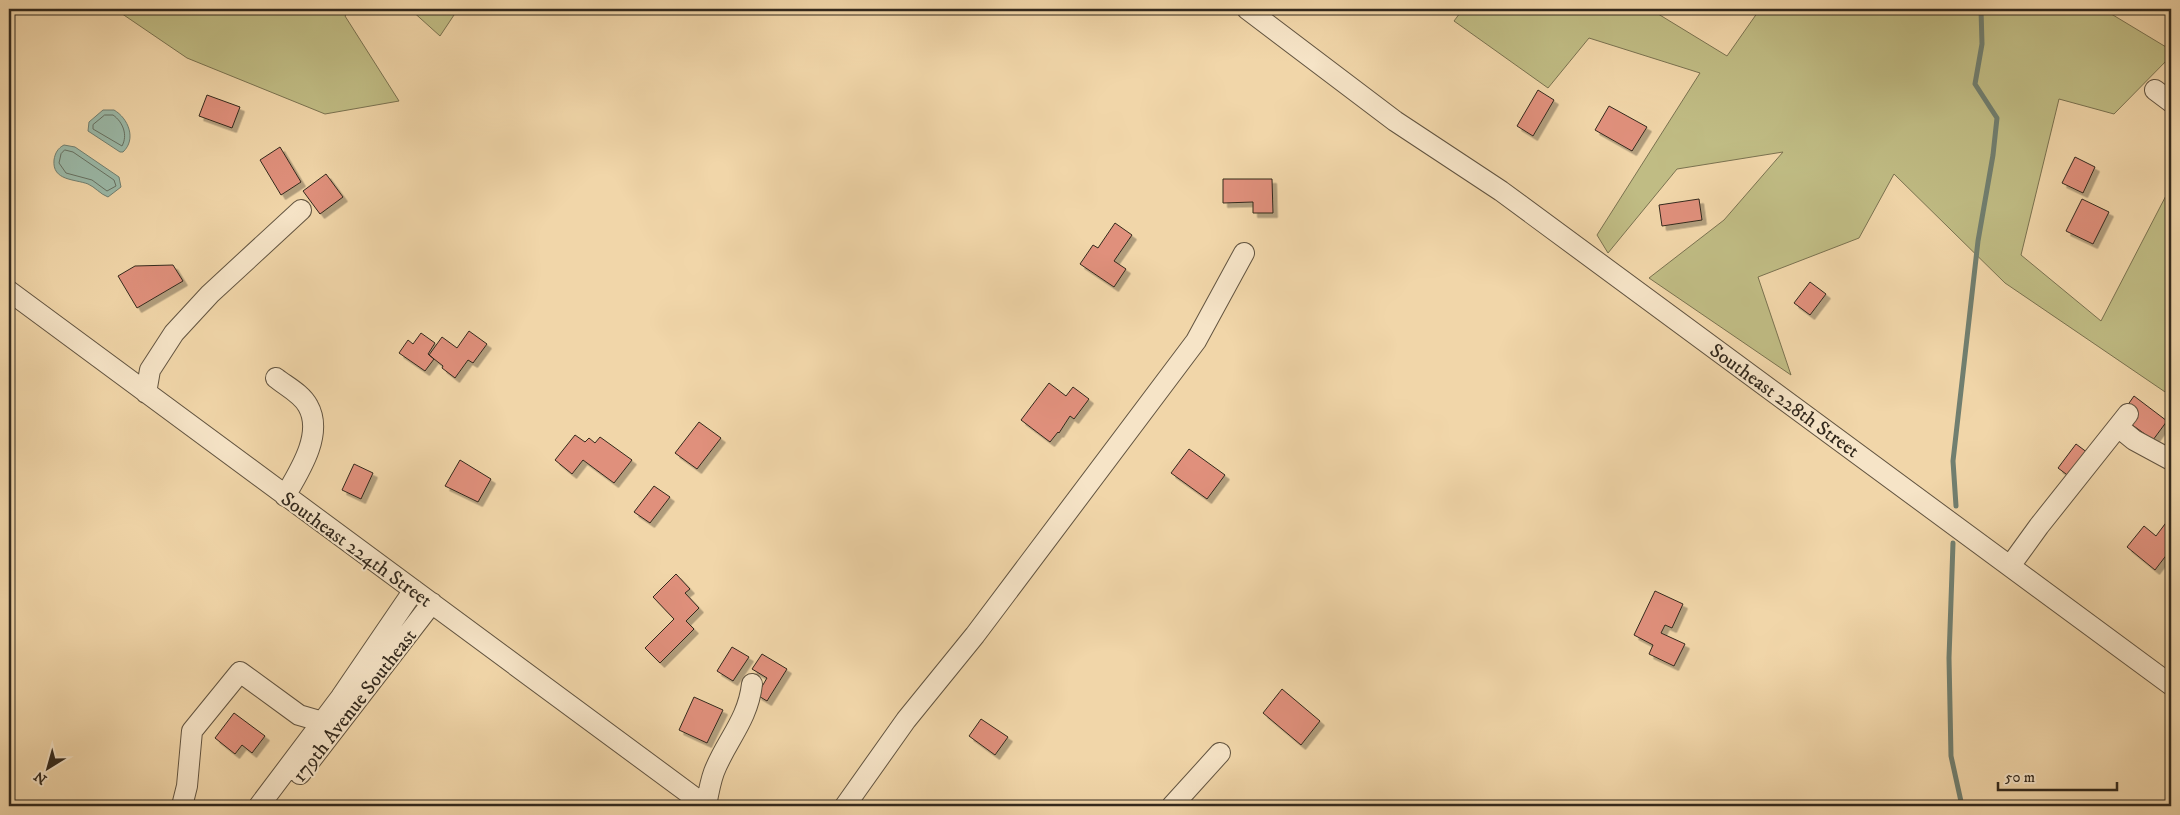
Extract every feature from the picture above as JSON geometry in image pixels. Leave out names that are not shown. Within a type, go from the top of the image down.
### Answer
[{"type":"street","name":"Southeast 228th Street","points":[[1247,9],[1395,121],[1501,191],[2010,566],[2169,678]]},
{"type":"street","points":[[2155,90],[2171,102]]},
{"type":"street","points":[[146,393],[150,370],[174,333],[210,294],[301,210]]},
{"type":"street","points":[[845,806],[906,720],[975,636],[1196,341],[1244,253]]},
{"type":"street","name":"Southeast 224th Street","points":[[9,292],[706,806]]},
{"type":"street","points":[[276,378],[308,405],[313,422],[312,437],[304,463],[285,496]]},
{"type":"street","points":[[2010,566],[2039,526],[2123,420],[2134,440],[2171,460]]},
{"type":"street","points":[[260,806],[322,722],[414,590]]},
{"type":"street","name":"179th Avenue Southeast","points":[[276,806],[432,603]]},
{"type":"street","points":[[182,806],[187,786],[192,732],[240,672],[299,715],[322,722]]},
{"type":"street","points":[[706,806],[714,772],[740,725],[751,696],[752,684]]},
{"type":"street","points":[[1172,806],[1220,753]]},
{"type":"shaded area","points":[[115,9],[350,9],[345,16],[399,101],[325,114],[187,58]]},
{"type":"shaded area","points":[[410,9],[458,9],[440,36]]},
{"type":"shaded area","points":[[1463,9],[1650,9],[1727,56],[1760,9],[2103,9],[2171,50],[2171,56],[2114,114],[2059,99],[2021,255],[2101,321],[2171,186],[2171,396],[2005,283],[1894,174],[1859,238],[1758,277],[1791,375],[1649,278],[1724,220],[1783,152],[1677,169],[1608,253],[1597,235],[1700,73],[1589,38],[1548,88],[1454,21]]},
{"type":"water","points":[[103,110],[114,110],[127,123],[130,135],[127,147],[123,152],[120,152],[88,131],[89,122]]},
{"type":"water","points":[[64,145],[75,147],[119,177],[121,187],[108,197],[88,184],[60,176],[54,167],[54,160],[57,151]]},
{"type":"building","points":[[1538,90],[1554,100],[1533,136],[1517,126]]},
{"type":"building","points":[[207,95],[240,107],[232,128],[199,116]]},
{"type":"building","points":[[1609,106],[1647,127],[1632,151],[1595,130]]},
{"type":"building","points":[[280,147],[301,182],[281,195],[260,160]]},
{"type":"building","points":[[2075,157],[2095,167],[2083,193],[2062,183]]},
{"type":"building","points":[[326,174],[343,197],[320,214],[303,191]]},
{"type":"building","points":[[1223,179],[1272,179],[1273,213],[1253,213],[1253,202],[1223,203]]},
{"type":"building","points":[[1699,199],[1702,220],[1662,226],[1659,205]]},
{"type":"building","points":[[2082,199],[2109,212],[2093,244],[2066,231]]},
{"type":"building","points":[[1115,223],[1132,235],[1114,261],[1126,269],[1114,287],[1080,264],[1093,245],[1098,248]]},
{"type":"building","points":[[173,265],[183,281],[137,308],[118,276],[135,266]]},
{"type":"building","points":[[1810,282],[1826,294],[1810,315],[1794,303]]},
{"type":"building","points":[[469,331],[487,344],[473,363],[468,360],[455,378],[429,355],[442,337],[457,348]]},
{"type":"building","points":[[421,333],[435,343],[428,354],[434,359],[425,371],[399,353],[408,340],[413,344]]},
{"type":"building","points":[[1049,383],[1066,396],[1073,387],[1089,399],[1074,419],[1070,416],[1059,433],[1050,442],[1021,420]]},
{"type":"building","points":[[2134,396],[2167,421],[2153,440],[2131,424],[2138,414],[2127,406]]},
{"type":"building","points":[[699,422],[721,438],[697,469],[675,453]]},
{"type":"building","points":[[575,435],[585,442],[589,438],[595,443],[600,437],[632,460],[614,483],[583,460],[572,474],[555,460]]},
{"type":"building","points":[[2076,444],[2088,453],[2070,477],[2058,468]]},
{"type":"building","points":[[1189,449],[1225,475],[1207,499],[1171,473]]},
{"type":"building","points":[[460,460],[491,479],[478,502],[445,486]]},
{"type":"building","points":[[354,464],[373,473],[361,499],[342,490]]},
{"type":"building","points":[[654,486],[670,497],[650,523],[634,512]]},
{"type":"building","points":[[2171,516],[2171,549],[2155,570],[2127,547],[2144,526],[2156,536]]},
{"type":"building","points":[[676,574],[690,589],[685,593],[699,608],[686,621],[694,629],[660,663],[645,648],[674,619],[653,597]]},
{"type":"building","points":[[1655,591],[1683,604],[1672,628],[1665,625],[1661,633],[1685,644],[1674,666],[1649,654],[1653,645],[1634,635]]},
{"type":"building","points":[[732,647],[749,657],[733,681],[717,671]]},
{"type":"building","points":[[762,654],[787,669],[767,701],[757,695],[767,678],[752,669]]},
{"type":"building","points":[[1282,689],[1320,721],[1301,745],[1263,713]]},
{"type":"building","points":[[694,697],[723,710],[707,743],[679,730]]},
{"type":"building","points":[[234,713],[265,736],[252,753],[242,745],[235,754],[215,738]]},
{"type":"building","points":[[981,719],[1008,737],[995,755],[969,736]]},
{"type":"waterway","points":[[1956,506],[1953,461],[1978,241],[1993,155],[1997,118],[1975,84],[1982,44],[1981,9]]},
{"type":"waterway","points":[[1953,543],[1949,658],[1951,756],[1962,806]]}]
